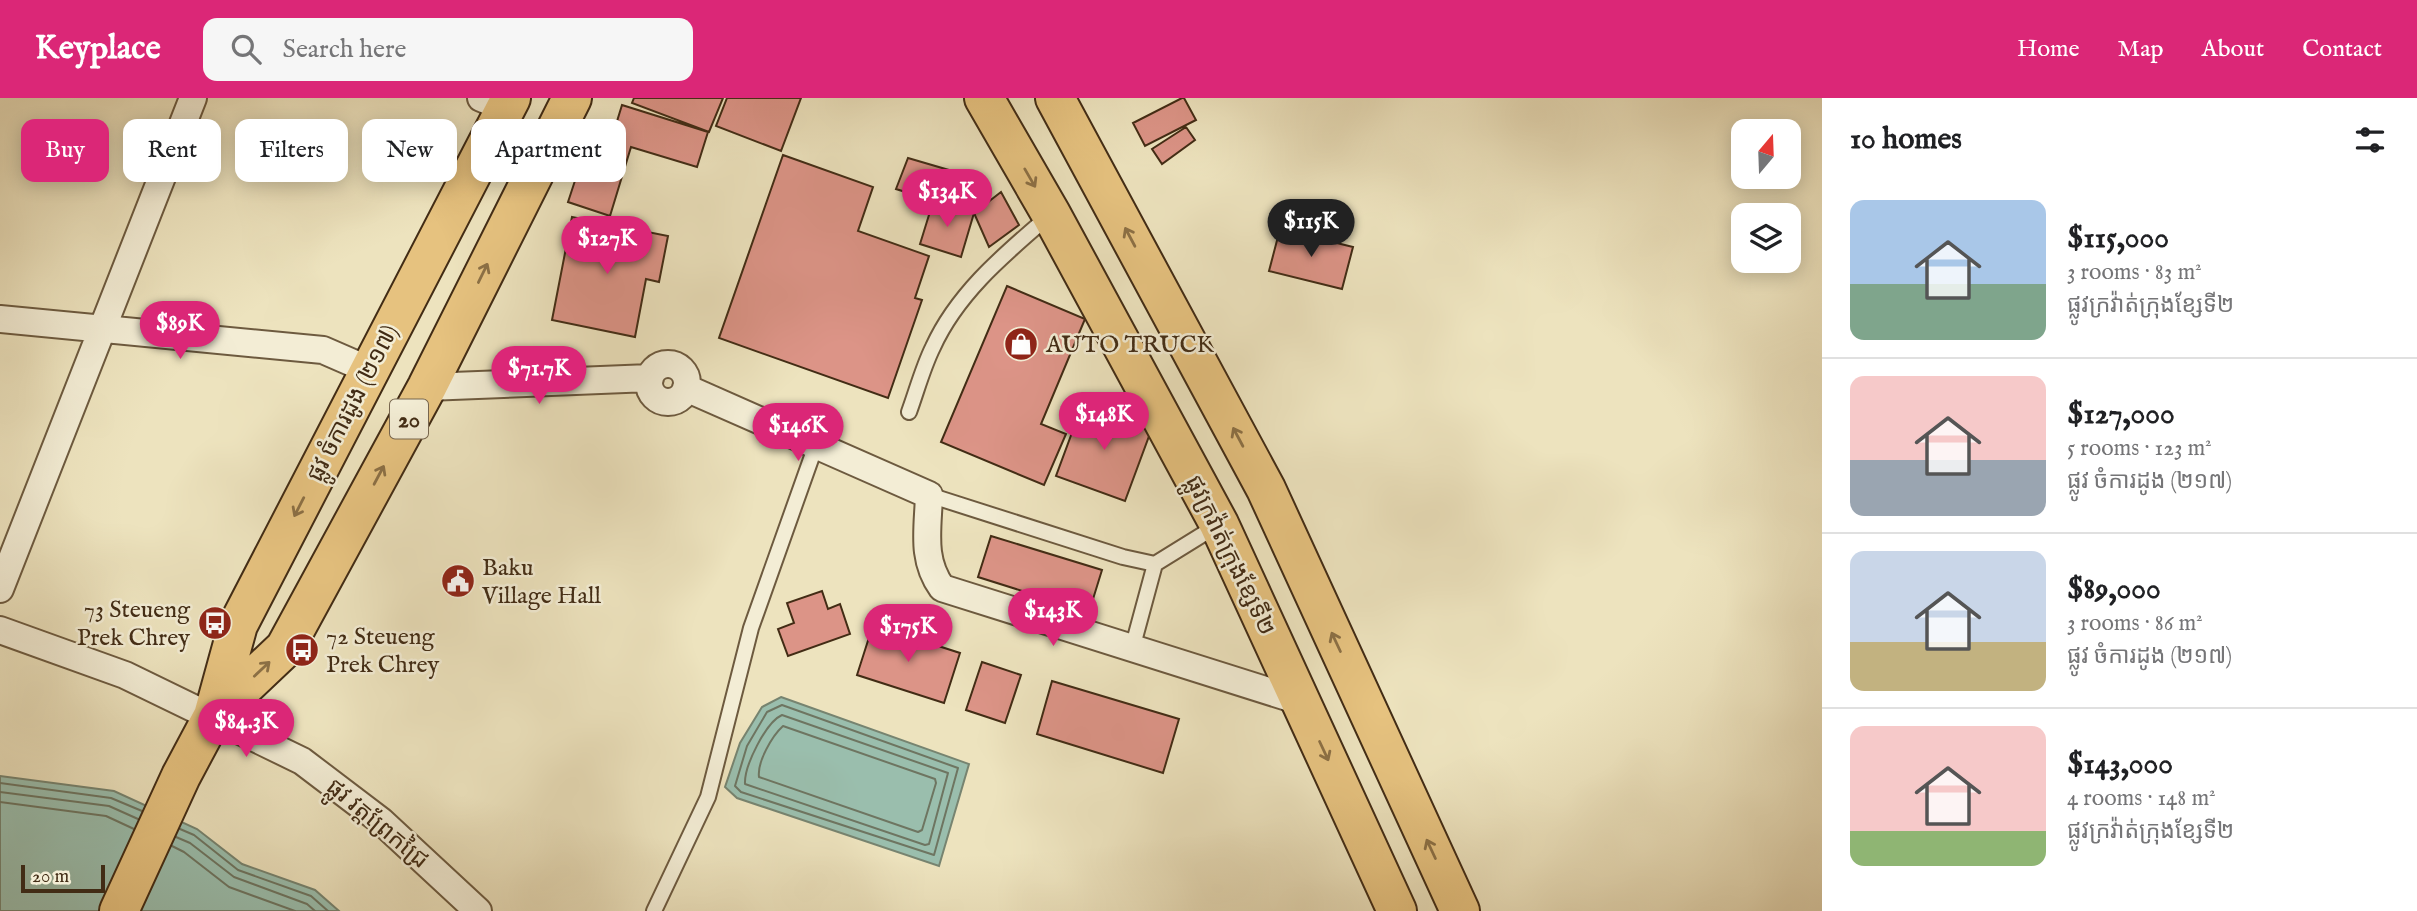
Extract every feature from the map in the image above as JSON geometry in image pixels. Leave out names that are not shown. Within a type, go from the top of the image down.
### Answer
[{"type":"main road","name":"ផ្លូវ ចំការដូង (២១៧)","points":[[213,716],[285,648],[427,387],[572,98]]},
{"type":"main road","name":"ផ្លូវក្រវ៉ាត់ក្រុងខ្សែទី២","points":[[984,98],[1051,214],[1219,524],[1397,911]]},
{"type":"main road","points":[[1055,98],[1266,489],[1460,911]]},
{"type":"main road","name":"ផ្លូវ ចំការដូង (២១៧)","points":[[119,911],[181,776],[213,716],[238,625],[369,370],[499,102]]},
{"type":"street","points":[[0,589],[193,98]]},
{"type":"street","points":[[0,318],[323,350],[369,370]]},
{"type":"street","points":[[427,387],[650,378],[653,395],[663,402],[680,398],[686,388],[929,495],[927,557],[930,572],[942,588],[1300,701]]},
{"type":"street","name":"ផ្លូវ វត្តព្រែកជ្រៃ","points":[[0,630],[125,675],[302,761],[381,821],[478,911]]},
{"type":"lane","points":[[909,412],[933,345],[961,302],[992,265],[1051,214]]},
{"type":"lane","points":[[654,911],[708,797],[751,628],[816,445]]},
{"type":"lane","points":[[929,495],[1123,557],[1155,564]]},
{"type":"lane","points":[[1132,649],[1155,564],[1219,524]]},
{"type":"water","points":[[781,697],[969,764],[939,866],[737,798],[725,787],[740,743],[762,707]]},
{"type":"water","points":[[0,776],[114,791],[197,829],[242,864],[315,890],[339,911],[0,911]]},
{"type":"building","points":[[634,98],[723,98],[709,132],[632,103]]},
{"type":"building","points":[[727,98],[801,98],[781,151],[716,126]]},
{"type":"building","points":[[1182,98],[1196,120],[1145,146],[1133,123]]},
{"type":"building","points":[[622,105],[708,132],[697,167],[631,147],[626,163],[626,119],[618,119]]},
{"type":"building","points":[[1186,127],[1195,140],[1162,164],[1152,149]]},
{"type":"building","points":[[783,155],[873,187],[858,231],[929,256],[915,298],[922,300],[888,398],[719,338]]},
{"type":"building","points":[[908,158],[983,180],[970,212],[896,189]]},
{"type":"building","points":[[575,182],[620,182],[610,216],[568,202]]},
{"type":"building","points":[[1001,192],[1019,225],[989,247],[974,213]]},
{"type":"building","points":[[933,202],[974,213],[961,257],[920,244]]},
{"type":"building","points":[[572,217],[668,236],[659,282],[646,279],[635,337],[552,320]]},
{"type":"building","points":[[1280,229],[1353,247],[1342,289],[1269,271]]},
{"type":"building","points":[[1007,286],[1085,319],[1041,424],[1066,434],[1044,485],[941,442]]},
{"type":"building","points":[[1083,403],[1152,428],[1125,501],[1056,476]]},
{"type":"building","points":[[991,536],[1102,570],[1089,612],[978,577]]},
{"type":"building","points":[[822,591],[828,609],[840,604],[850,634],[788,656],[778,629],[794,623],[787,603]]},
{"type":"building","points":[[873,625],[960,653],[944,703],[857,675]]},
{"type":"building","points":[[982,662],[1021,675],[1005,723],[966,710]]},
{"type":"building","points":[[1052,681],[1179,719],[1163,773],[1037,734]]},
{"type":"place","name":"AUTO TRUCK","points":[[1021,344]]},
{"type":"place","name":"Baku Village Hall","points":[[458,581]]},
{"type":"place","name":"73 Steueng Prek Chrey","points":[[215,623]]},
{"type":"place","name":"72 Steueng Prek Chrey","points":[[302,650]]}]
